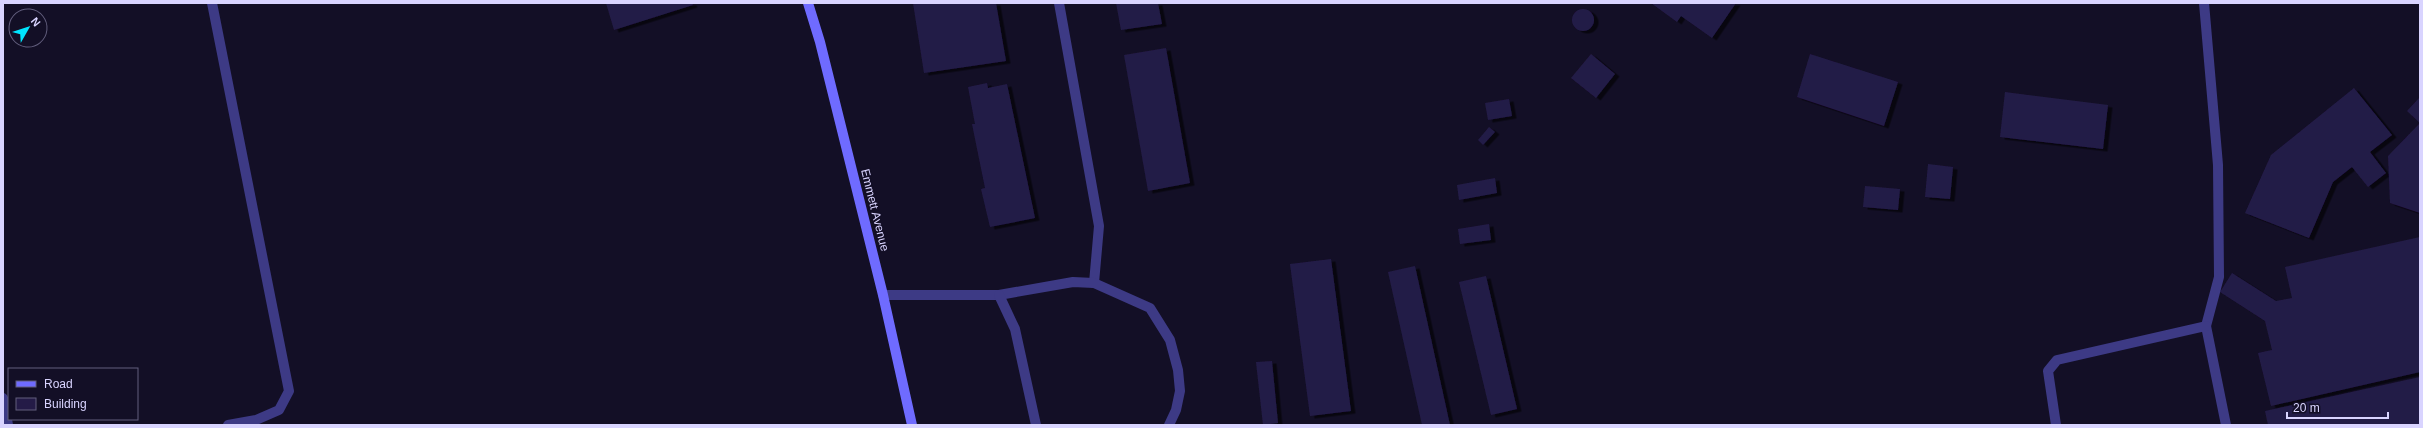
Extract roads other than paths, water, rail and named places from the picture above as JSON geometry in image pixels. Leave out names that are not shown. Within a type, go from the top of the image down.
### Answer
[{"type":"street","name":"Emmett Avenue","points":[[808,3],[820,42],[883,295],[912,425]]},
{"type":"lane","points":[[212,3],[289,391],[279,410],[256,420],[228,425]]},
{"type":"lane","points":[[1059,3],[1100,226],[1094,283]]},
{"type":"lane","points":[[2204,3],[2218,165],[2219,277],[2206,326],[2226,425]]},
{"type":"lane","points":[[883,295],[999,295],[1073,282],[1094,283],[1150,308],[1170,340],[1178,370],[1180,391],[1176,410],[1169,425]]},
{"type":"lane","points":[[999,295],[1015,329],[1036,425]]},
{"type":"lane","points":[[2056,425],[2048,371],[2057,360],[2206,326]]},
{"type":"lane","points":[[3,398],[8,425]]}]
